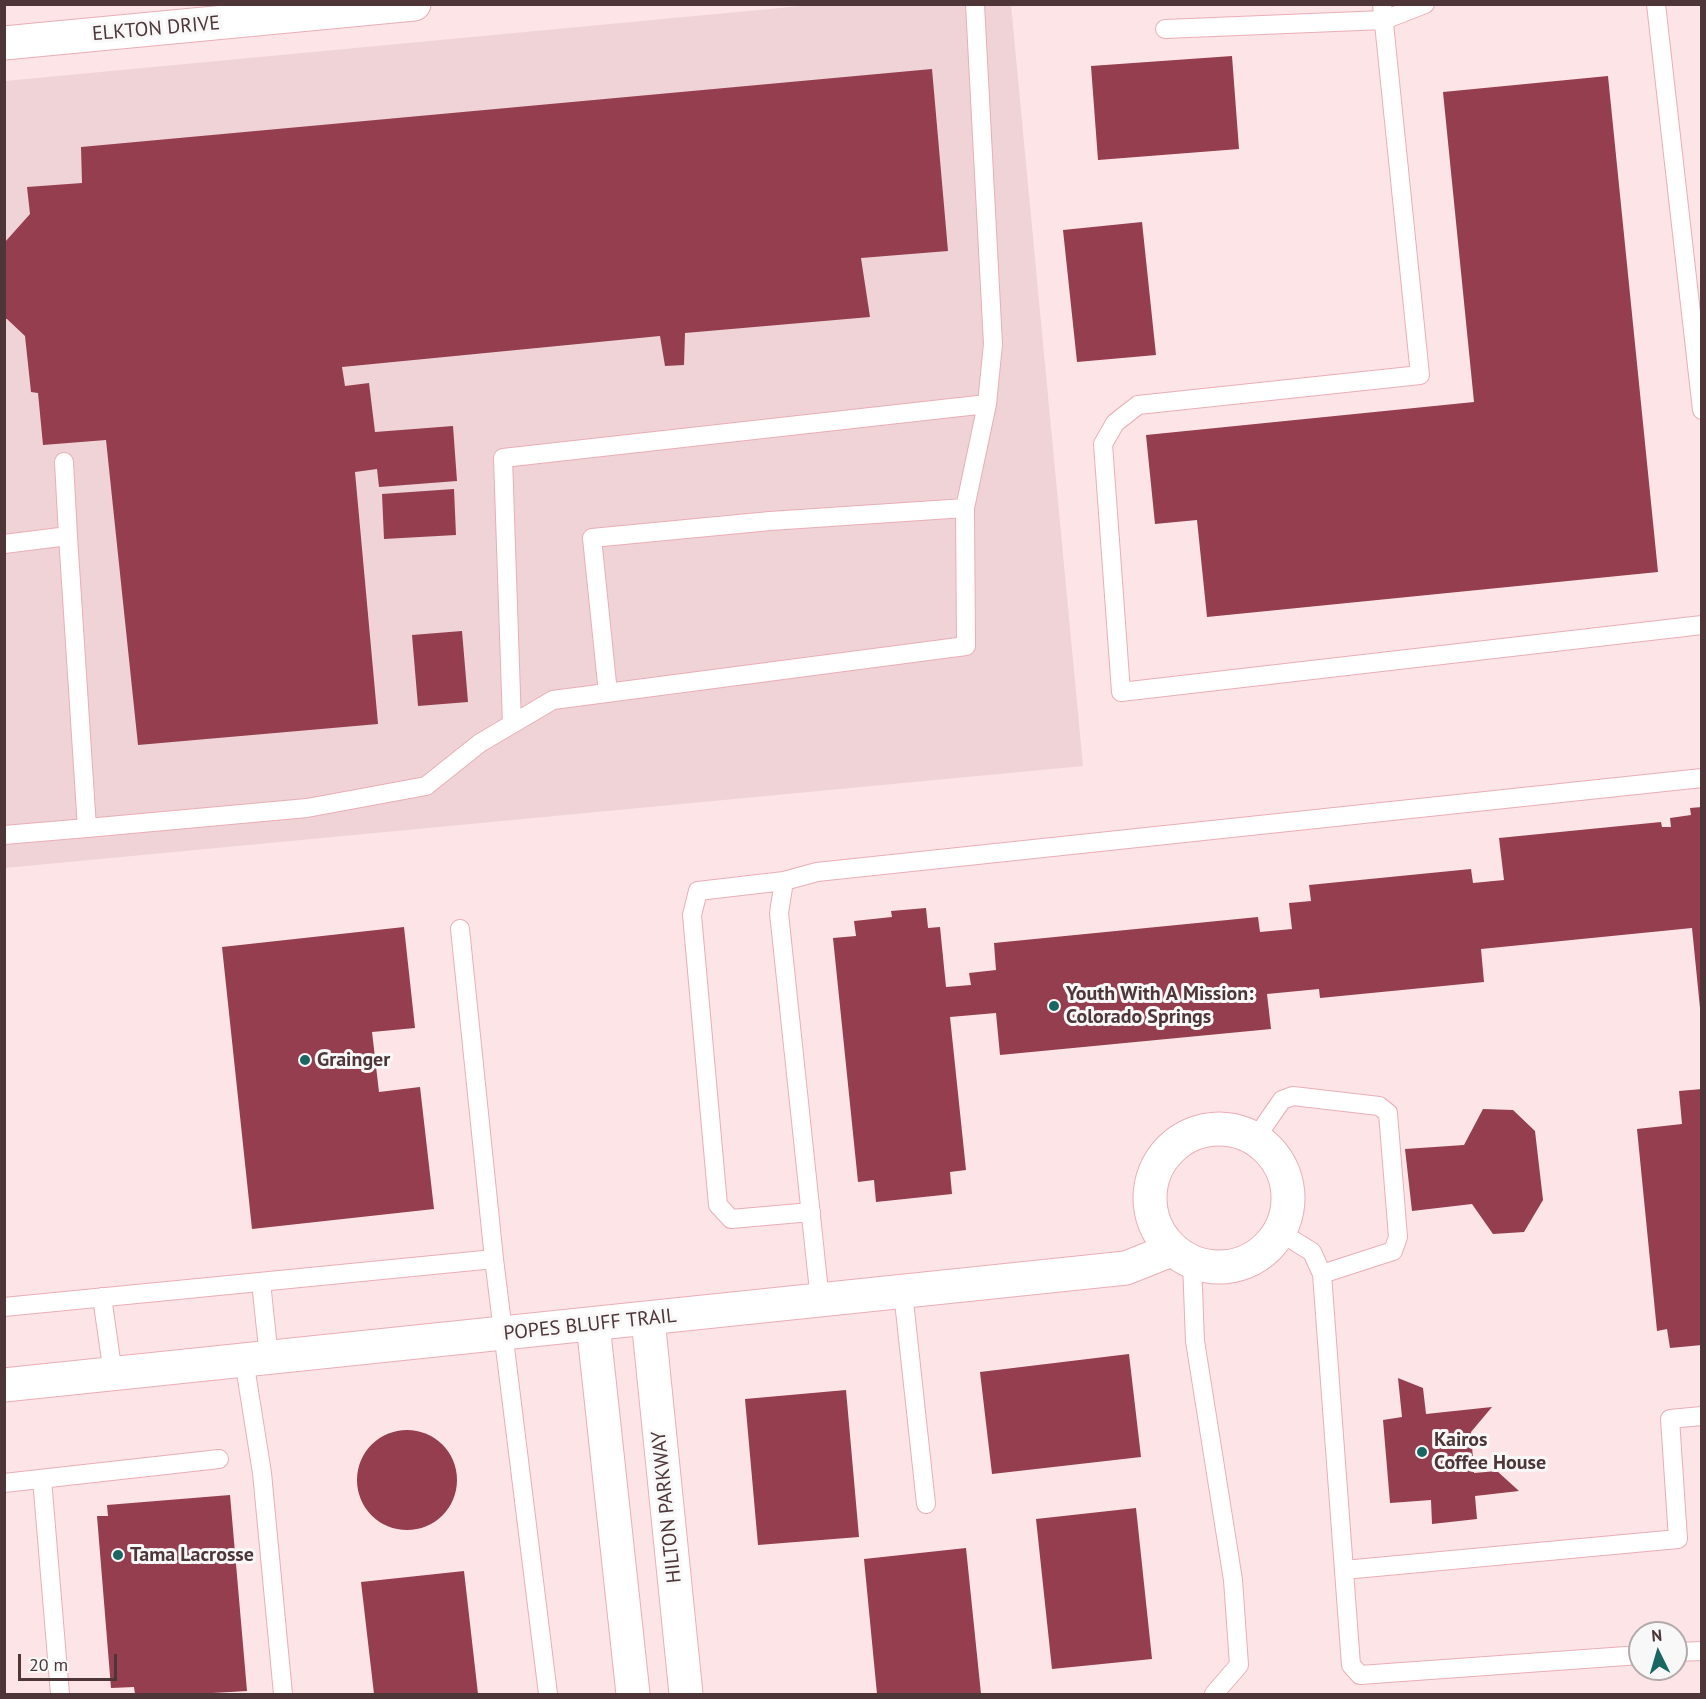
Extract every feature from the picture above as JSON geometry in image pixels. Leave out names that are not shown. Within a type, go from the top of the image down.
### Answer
[{"type":"street","name":"ELKTON DRIVE","points":[[4,43],[414,4]]},
{"type":"street","points":[[4,51],[40,40]]},
{"type":"street","name":"POPES BLUFF TRAIL","points":[[1214,1129],[1239,1132],[1260,1142],[1276,1158],[1286,1179],[1288,1210],[1280,1232],[1265,1251],[1239,1265],[1215,1268],[1182,1256],[1157,1230],[1150,1207],[1151,1182],[1161,1160],[1178,1142],[1200,1132],[1214,1129]]},
{"type":"street","name":"POPES BLUFF TRAIL","points":[[4,1385],[1125,1268],[1182,1256]]},
{"type":"street","name":"HILTON PARKWAY","points":[[648,1319],[686,1695]]},
{"type":"street","points":[[593,1324],[633,1695]]},
{"type":"lane","points":[[4,835],[307,808],[426,786],[480,743],[553,700],[966,646],[965,508],[987,404],[993,344],[975,4]]},
{"type":"lane","points":[[1165,29],[1383,12],[1425,4]]},
{"type":"lane","points":[[1656,4],[1701,410]]},
{"type":"lane","points":[[1383,12],[1420,375],[1138,405],[1115,423],[1103,444],[1121,692],[1701,625]]},
{"type":"lane","points":[[512,724],[503,458],[987,404]]},
{"type":"lane","points":[[64,462],[87,828]]},
{"type":"lane","points":[[608,693],[592,538],[771,521],[965,508]]},
{"type":"lane","points":[[4,544],[68,536]]},
{"type":"lane","points":[[811,1212],[731,1219],[718,1205],[692,915],[698,891],[784,881],[817,872],[1701,778]]},
{"type":"lane","points":[[784,881],[779,913],[820,1301]]},
{"type":"lane","points":[[460,929],[502,1333],[548,1695]]},
{"type":"lane","points":[[1255,1139],[1282,1100],[1293,1096],[1379,1106],[1388,1113],[1398,1238],[1393,1251],[1322,1274]]},
{"type":"lane","points":[[1280,1232],[1312,1252],[1322,1274],[1351,1665],[1360,1675],[1628,1656]]},
{"type":"lane","points":[[1182,1256],[1233,1581],[1239,1665],[1214,1695]]},
{"type":"lane","points":[[4,1307],[494,1259]]},
{"type":"lane","points":[[261,1282],[256,1359],[262,1473],[283,1695]]},
{"type":"lane","points":[[903,1292],[926,1504]]},
{"type":"lane","points":[[102,1297],[113,1374]]},
{"type":"lane","points":[[1344,1570],[1678,1539],[1670,1419],[1701,1416]]},
{"type":"lane","points":[[4,1483],[219,1460]]},
{"type":"lane","points":[[42,1479],[60,1695]]},
{"type":"shaded area","points":[[812,5],[1011,5],[1083,766],[5,868],[5,81]]},
{"type":"building","points":[[1232,56],[1239,149],[1098,160],[1091,66]]},
{"type":"building","points":[[932,69],[948,251],[861,258],[870,317],[685,333],[684,365],[665,366],[660,336],[342,367],[345,386],[369,383],[375,432],[453,426],[457,481],[379,487],[377,469],[355,472],[378,724],[138,745],[106,440],[43,445],[38,393],[31,392],[25,336],[5,319],[5,242],[30,214],[27,187],[82,183],[81,147]]},
{"type":"building","points":[[1608,76],[1658,572],[1207,617],[1197,520],[1155,524],[1146,435],[1474,402],[1443,92]]},
{"type":"building","points":[[1142,222],[1156,355],[1077,362],[1063,230]]},
{"type":"building","points":[[454,489],[456,535],[384,539],[382,494]]},
{"type":"building","points":[[462,631],[468,702],[418,706],[412,635]]},
{"type":"building","name":"Youth With A Mission: Colorado Springs","points":[[1702,807],[1702,1008],[1700,1008],[1692,928],[1481,949],[1484,982],[1320,998],[1319,989],[1267,994],[1271,1029],[1000,1055],[996,1013],[950,1017],[966,1170],[950,1172],[952,1194],[876,1202],[874,1180],[858,1182],[833,938],[856,936],[854,921],[892,917],[891,911],[926,908],[928,928],[940,927],[946,987],[971,985],[969,973],[996,970],[994,943],[1258,917],[1260,932],[1292,929],[1289,903],[1311,901],[1309,885],[1471,869],[1473,883],[1504,880],[1499,838],[1661,822],[1662,827],[1671,827],[1670,818],[1691,815],[1690,808]]},
{"type":"building","name":"Grainger","points":[[404,927],[415,1028],[372,1032],[379,1092],[420,1087],[434,1209],[252,1229],[222,947]]},
{"type":"building","points":[[1702,1089],[1702,1345],[1670,1348],[1667,1329],[1657,1331],[1637,1129],[1682,1124],[1679,1091]]},
{"type":"building","points":[[1483,1109],[1513,1110],[1535,1131],[1543,1200],[1524,1232],[1493,1234],[1472,1204],[1412,1211],[1405,1149],[1464,1145]]},
{"type":"building","points":[[1129,1354],[1141,1457],[992,1474],[980,1372]]},
{"type":"building","points":[[1398,1378],[1423,1388],[1426,1414],[1492,1407],[1471,1432],[1474,1473],[1497,1471],[1519,1491],[1475,1496],[1477,1519],[1432,1524],[1431,1500],[1390,1503],[1383,1420],[1402,1417]]},
{"type":"building","points":[[846,1390],[859,1537],[758,1545],[745,1399]]},
{"type":"building","points":[[407,1430],[426,1434],[442,1445],[453,1461],[457,1480],[453,1499],[442,1515],[426,1526],[407,1530],[388,1526],[372,1515],[361,1499],[357,1480],[361,1461],[372,1445],[388,1434]]},
{"type":"building","points":[[230,1495],[247,1691],[135,1694],[134,1687],[111,1688],[97,1516],[108,1516],[107,1505]]},
{"type":"building","points":[[1136,1508],[1152,1659],[1052,1669],[1036,1519]]},
{"type":"building","points":[[966,1548],[981,1694],[877,1694],[864,1559]]},
{"type":"building","points":[[464,1571],[478,1694],[374,1694],[361,1582]]},
{"type":"place","name":"Youth With A Mission: Colorado Springs","points":[[1054,1006]]},
{"type":"place","name":"Grainger","points":[[305,1060]]},
{"type":"place","name":"Kairos Coffee House","points":[[1422,1452]]},
{"type":"place","name":"Tama Lacrosse","points":[[118,1555]]}]
